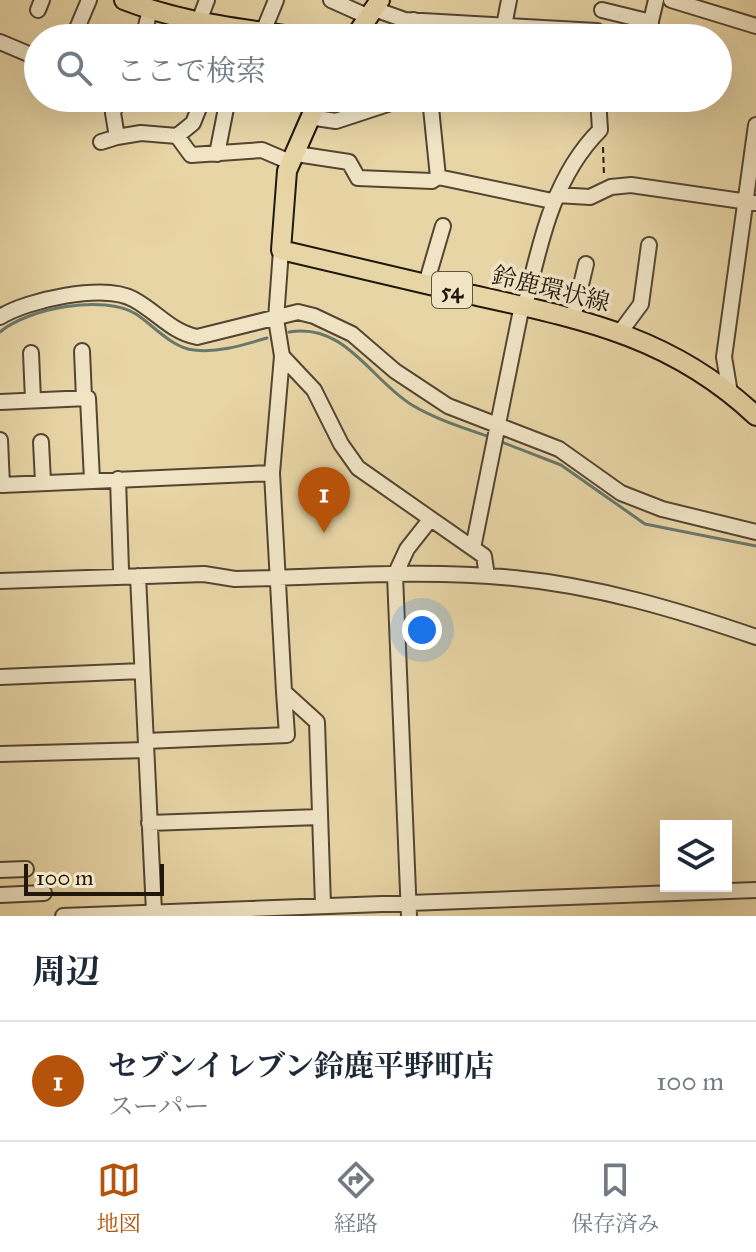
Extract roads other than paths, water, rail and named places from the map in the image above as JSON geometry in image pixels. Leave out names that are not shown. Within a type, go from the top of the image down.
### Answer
[{"type":"main road","points":[[124,0],[198,24]]},
{"type":"main road","points":[[281,250],[293,156],[312,112]]},
{"type":"main road","name":"鈴鹿環状線","points":[[281,250],[621,331],[663,350],[730,393],[756,416]]},
{"type":"street","points":[[79,24],[89,0]]},
{"type":"street","points":[[198,24],[207,0]]},
{"type":"street","points":[[266,24],[276,0]]},
{"type":"street","points":[[331,0],[414,20],[474,24]]},
{"type":"street","points":[[504,24],[509,0]]},
{"type":"street","points":[[603,5],[651,22],[656,0]]},
{"type":"street","points":[[671,0],[756,26]]},
{"type":"street","points":[[146,24],[150,10]]},
{"type":"street","points":[[413,24],[414,20]]},
{"type":"street","points":[[0,42],[24,52]]},
{"type":"street","points":[[113,112],[117,137]]},
{"type":"street","points":[[101,142],[141,133],[177,136],[193,123],[197,112]]},
{"type":"street","points":[[217,154],[225,112]]},
{"type":"street","points":[[309,117],[336,121],[363,112]]},
{"type":"street","points":[[431,112],[438,177]]},
{"type":"street","points":[[473,548],[524,306],[554,198],[581,149],[600,130],[599,112]]},
{"type":"street","points":[[730,393],[724,357],[750,202],[756,125]]},
{"type":"street","points":[[177,136],[191,155],[262,150],[303,155],[349,162],[358,178],[369,180],[432,181],[438,177],[554,198],[590,197],[603,190],[631,185],[750,202]]},
{"type":"street","points":[[426,284],[443,226]]},
{"type":"street","points":[[621,331],[641,304],[649,245]]},
{"type":"street","points":[[0,754],[287,735],[272,473],[282,356],[276,319],[281,250]]},
{"type":"street","points":[[573,318],[586,264]]},
{"type":"street","points":[[0,317],[34,302],[116,293],[136,301],[185,335],[197,337],[298,312],[339,326],[395,371],[448,406],[497,429],[567,453],[621,493],[641,502],[756,532]]},
{"type":"street","points":[[82,351],[84,398]]},
{"type":"street","points":[[31,353],[33,400]]},
{"type":"street","points":[[282,356],[314,390],[341,444],[358,468],[429,521],[484,556],[487,576]]},
{"type":"street","points":[[0,402],[88,398],[92,480]]},
{"type":"street","points":[[0,440],[1,485],[272,473]]},
{"type":"street","points":[[41,442],[43,482]]},
{"type":"street","points":[[118,479],[121,570]]},
{"type":"street","points":[[409,909],[395,575],[407,549],[429,521]]},
{"type":"street","points":[[0,581],[204,574],[235,579],[487,576],[629,599],[756,637]]},
{"type":"street","points":[[138,576],[154,912]]},
{"type":"street","points":[[0,677],[142,671]]},
{"type":"street","points":[[284,692],[317,722],[323,905]]},
{"type":"street","points":[[149,823],[320,817]]},
{"type":"street","points":[[0,870],[26,869]]},
{"type":"street","points":[[63,916],[323,905],[409,909],[756,890]]},
{"type":"street","points":[[0,895],[44,893]]},
{"type":"waterway","points":[[0,332],[47,310],[105,305],[136,314],[170,341],[194,350],[240,346],[267,338]]},
{"type":"waterway","points":[[289,332],[309,331],[342,344],[412,405],[492,438]]},
{"type":"waterway","points":[[499,441],[561,465],[645,524],[756,546]]},
{"type":"place","name":"セブンイレブン鈴鹿平野町店","points":[[324,533]]}]
